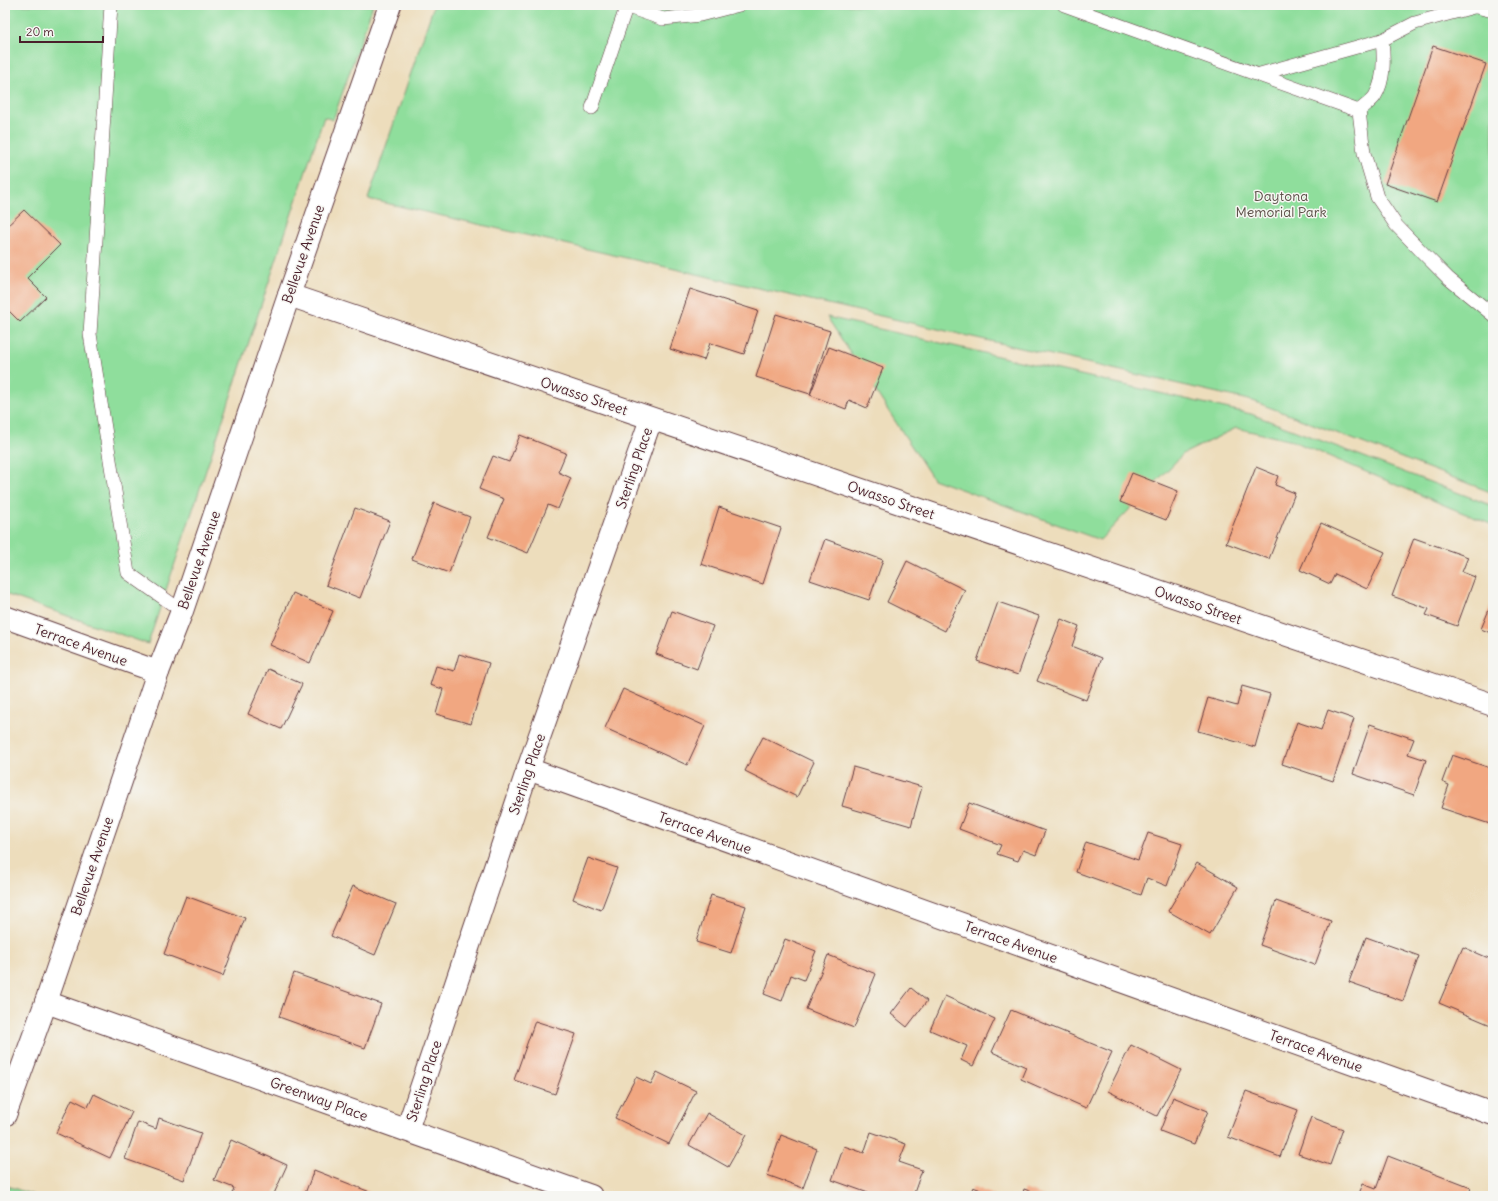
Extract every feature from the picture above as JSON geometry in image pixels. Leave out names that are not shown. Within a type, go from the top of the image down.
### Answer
[{"type":"street","name":"Bellevue Avenue","points":[[5,1115],[46,1002],[158,672],[182,611],[289,295],[390,5]]},
{"type":"street","name":"Owasso Street","points":[[289,295],[1493,705]]},
{"type":"street","name":"Sterling Place","points":[[407,1130],[528,769],[651,419]]},
{"type":"street","name":"Terrace Avenue","points":[[5,617],[158,672]]},
{"type":"street","name":"Terrace Avenue","points":[[528,769],[1493,1114]]},
{"type":"street","name":"Greenway Place","points":[[46,1002],[591,1196]]},
{"type":"lane","points":[[111,5],[90,334],[128,573],[182,611]]},
{"type":"lane","points":[[700,15],[708,5]]},
{"type":"lane","points":[[592,108],[625,6],[663,19],[700,15],[739,5]]},
{"type":"lane","points":[[1064,5],[1260,74],[1359,111]]},
{"type":"lane","points":[[1260,74],[1382,40],[1415,23],[1478,6],[1493,11]]},
{"type":"lane","points":[[1359,111],[1375,97],[1381,79],[1384,57],[1382,40]]},
{"type":"lane","points":[[1359,111],[1364,153],[1377,197],[1401,231],[1449,278],[1493,315]]},
{"type":"lane","points":[[1479,302],[1493,305]]},
{"type":"green space","points":[[5,5],[373,5],[333,120],[324,117],[148,644],[5,594]]},
{"type":"green space","name":"Daytona Memorial Park","points":[[434,5],[1493,5],[1493,493],[1253,401],[368,199]]},
{"type":"green space","points":[[827,317],[1251,414],[1493,506],[1493,525],[1293,441],[1236,428],[1183,454],[1100,540],[933,479]]},
{"type":"green space","points":[[5,1185],[36,1196],[5,1196]]},
{"type":"building","points":[[1433,46],[1486,64],[1437,202],[1385,184]]},
{"type":"building","points":[[5,108],[8,108],[6,130],[5,130]]},
{"type":"building","points":[[24,210],[60,245],[27,278],[46,297],[20,322],[5,307],[5,228]]},
{"type":"building","points":[[690,289],[758,311],[744,354],[710,343],[704,360],[670,349]]},
{"type":"building","points":[[776,314],[830,331],[810,394],[756,377]]},
{"type":"building","points":[[829,347],[883,368],[867,408],[849,400],[846,409],[810,395]]},
{"type":"building","points":[[520,435],[566,453],[558,472],[571,478],[558,509],[548,505],[528,553],[488,537],[504,499],[479,489],[493,456],[509,462]]},
{"type":"building","points":[[1256,467],[1278,476],[1275,485],[1295,493],[1269,559],[1226,543]]},
{"type":"building","points":[[1132,473],[1178,491],[1166,520],[1120,502]]},
{"type":"building","points":[[434,503],[470,517],[449,573],[412,559]]},
{"type":"building","points":[[719,507],[781,528],[763,584],[701,564]]},
{"type":"building","points":[[355,508],[390,521],[360,598],[326,585]]},
{"type":"building","points":[[1321,523],[1385,552],[1367,589],[1335,574],[1330,584],[1300,570]]},
{"type":"building","points":[[1414,538],[1468,557],[1462,572],[1475,577],[1457,626],[1426,615],[1429,609],[1392,596]]},
{"type":"building","points":[[825,539],[883,560],[869,600],[810,580]]},
{"type":"building","points":[[907,561],[965,590],[945,631],[887,602]]},
{"type":"building","points":[[293,593],[333,611],[310,663],[270,645]]},
{"type":"building","points":[[1493,600],[1493,634],[1481,629]]},
{"type":"building","points":[[998,602],[1039,616],[1018,675],[977,661]]},
{"type":"building","points":[[672,611],[713,626],[697,669],[656,654]]},
{"type":"building","points":[[1061,619],[1079,626],[1072,646],[1102,658],[1086,700],[1037,681]]},
{"type":"building","points":[[459,654],[489,663],[471,724],[436,714],[443,689],[430,685],[436,666],[454,671]]},
{"type":"building","points":[[268,669],[302,684],[281,729],[248,714]]},
{"type":"building","points":[[1242,686],[1270,694],[1255,747],[1198,731],[1208,698],[1237,706]]},
{"type":"building","points":[[623,689],[705,726],[687,765],[605,728]]},
{"type":"building","points":[[1328,710],[1354,719],[1333,781],[1282,764],[1297,722],[1321,730]]},
{"type":"building","points":[[1370,724],[1414,739],[1408,754],[1426,760],[1414,795],[1353,774]]},
{"type":"building","points":[[763,737],[814,762],[797,797],[745,771]]},
{"type":"building","points":[[1452,755],[1493,769],[1493,825],[1441,808],[1449,785],[1442,782]]},
{"type":"building","points":[[853,767],[922,787],[911,826],[842,806]]},
{"type":"building","points":[[969,803],[1045,831],[1036,855],[1023,850],[1018,861],[997,854],[1001,845],[959,829]]},
{"type":"building","points":[[1148,833],[1182,844],[1167,886],[1147,878],[1141,895],[1076,872],[1086,842],[1138,860]]},
{"type":"building","points":[[588,858],[617,868],[601,910],[573,899]]},
{"type":"building","points":[[1197,863],[1238,887],[1210,935],[1168,911]]},
{"type":"building","points":[[353,886],[396,904],[375,955],[331,936]]},
{"type":"building","points":[[711,895],[746,906],[731,953],[696,942]]},
{"type":"building","points":[[186,896],[245,918],[223,976],[164,954]]},
{"type":"building","points":[[1276,901],[1331,921],[1315,965],[1260,945]]},
{"type":"building","points":[[1366,937],[1419,956],[1403,1001],[1349,982]]},
{"type":"building","points":[[785,939],[816,951],[804,980],[791,975],[782,1001],[764,994]]},
{"type":"building","points":[[1463,947],[1493,960],[1493,1026],[1439,1003]]},
{"type":"building","points":[[828,955],[876,974],[854,1028],[806,1009]]},
{"type":"building","points":[[294,973],[381,1004],[365,1048],[279,1017]]},
{"type":"building","points":[[911,988],[927,1001],[907,1027],[891,1014]]},
{"type":"building","points":[[945,996],[995,1019],[973,1066],[961,1060],[967,1046],[930,1030]]},
{"type":"building","points":[[1011,1010],[1112,1052],[1086,1108],[1021,1079],[1026,1067],[992,1052]]},
{"type":"building","points":[[535,1021],[576,1034],[555,1094],[514,1080]]},
{"type":"building","points":[[1131,1045],[1181,1070],[1157,1116],[1108,1091]]},
{"type":"building","points":[[657,1072],[696,1091],[669,1144],[615,1118],[636,1077],[651,1084]]},
{"type":"building","points":[[1246,1091],[1298,1110],[1280,1157],[1228,1137]]},
{"type":"building","points":[[94,1094],[132,1112],[110,1158],[56,1133],[72,1099],[88,1107]]},
{"type":"building","points":[[1173,1097],[1208,1111],[1194,1144],[1160,1131]]},
{"type":"building","points":[[707,1113],[746,1135],[728,1167],[689,1145]]},
{"type":"building","points":[[1311,1117],[1343,1129],[1330,1165],[1298,1154]]},
{"type":"building","points":[[159,1118],[201,1133],[184,1180],[125,1159],[138,1122],[156,1129]]},
{"type":"building","points":[[871,1132],[906,1144],[899,1162],[922,1170],[913,1196],[870,1196],[871,1194],[832,1180],[844,1146],[864,1153]]},
{"type":"building","points":[[781,1135],[817,1149],[803,1188],[767,1175]]},
{"type":"building","points":[[231,1140],[287,1165],[273,1196],[231,1196],[234,1188],[214,1180]]},
{"type":"building","points":[[1388,1156],[1471,1188],[1468,1196],[1358,1196],[1363,1184],[1376,1189]]},
{"type":"building","points":[[314,1170],[370,1192],[368,1196],[304,1196]]},
{"type":"building","points":[[973,1187],[997,1196],[969,1196]]},
{"type":"building","points":[[1024,1189],[1044,1196],[1022,1196]]}]
